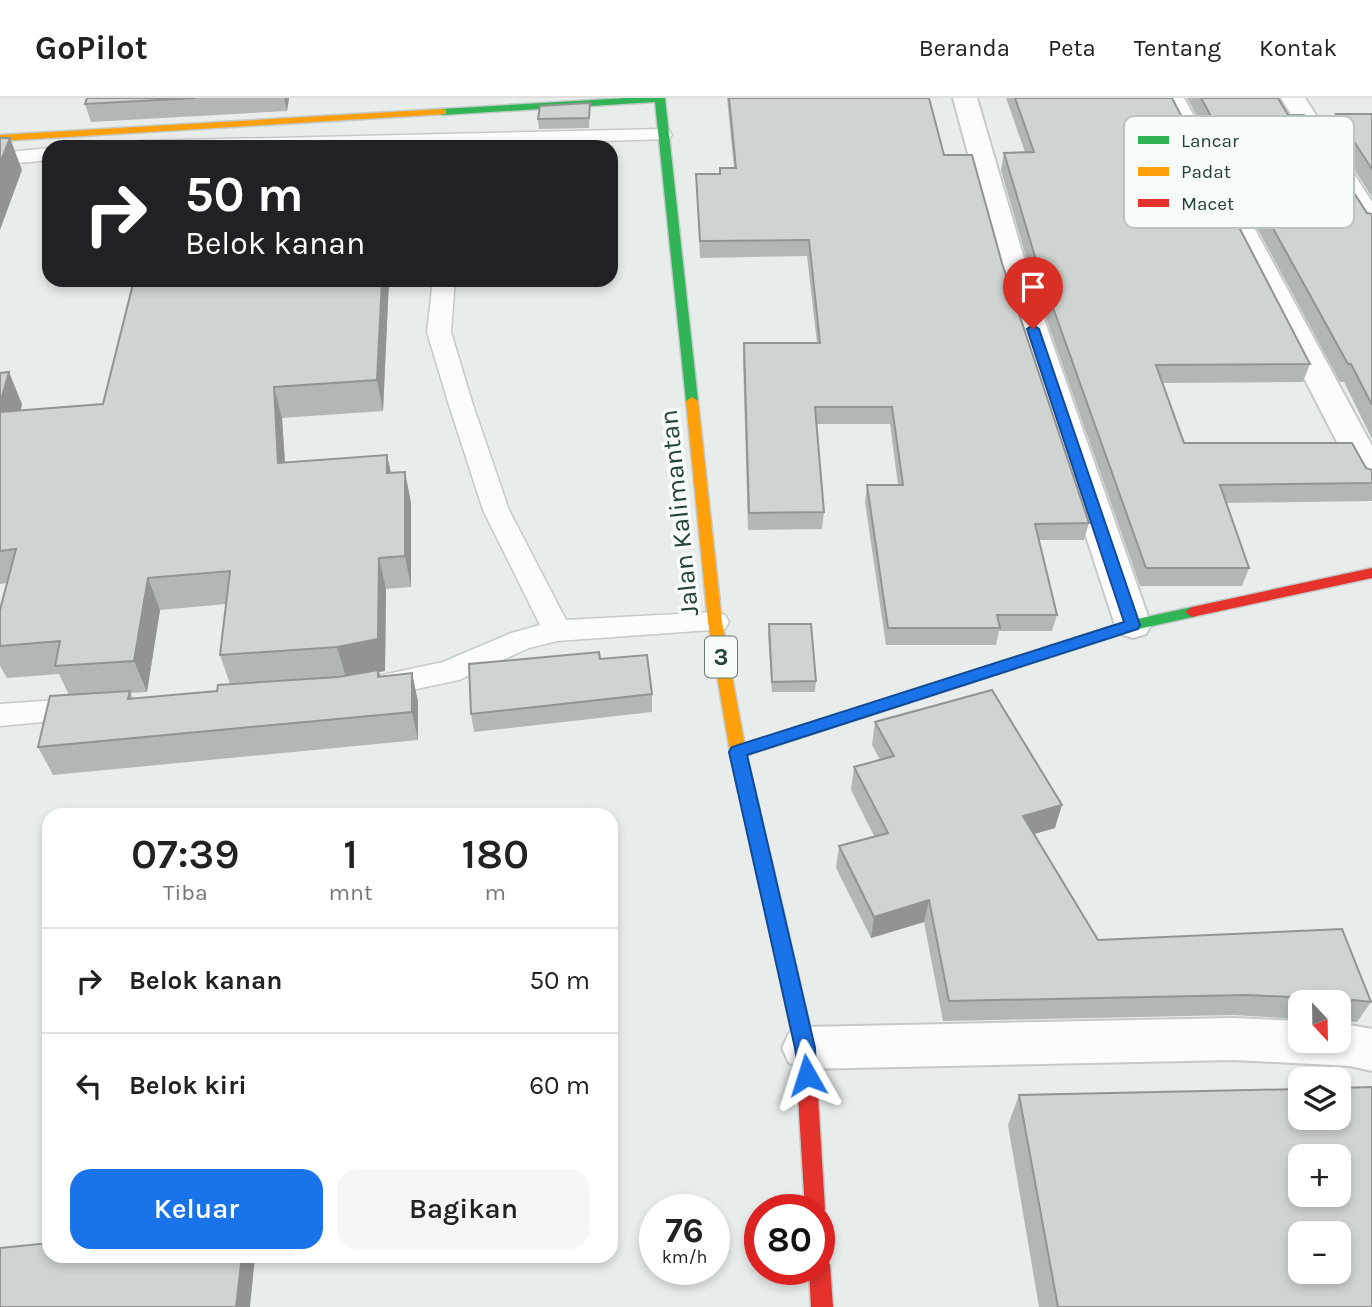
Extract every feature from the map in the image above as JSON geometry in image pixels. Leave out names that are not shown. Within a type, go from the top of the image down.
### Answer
[{"type":"main road","points":[[0,138],[660,99]]},
{"type":"main road","name":"Jalan Kalimantan","points":[[660,99],[716,622],[738,752],[805,1048],[814,1194]]},
{"type":"main road","points":[[738,752],[1133,625],[1372,573]]},
{"type":"main road","points":[[820,1285],[822,1307]]},
{"type":"street","points":[[965,98],[1016,279],[1133,625]]},
{"type":"street","points":[[1172,98],[1181,116]]},
{"type":"street","points":[[1293,98],[1304,116]]},
{"type":"street","points":[[1354,195],[1372,223]]},
{"type":"street","points":[[1241,228],[1372,477]]},
{"type":"street","points":[[805,1048],[1234,1039],[1350,1045],[1372,1050]]},
{"type":"lane","points":[[572,140],[662,135]]},
{"type":"lane","points":[[0,159],[42,155]]},
{"type":"lane","points":[[443,287],[439,332],[460,402],[496,510],[557,631]]},
{"type":"lane","points":[[346,692],[449,672],[521,640],[557,631],[716,622]]},
{"type":"lane","points":[[0,715],[111,708]]},
{"type":"building","points":[[87,98],[195,98],[85,104]]},
{"type":"building","points":[[729,98],[929,98],[944,155],[972,155],[1002,263],[1089,523],[1035,524],[1057,615],[997,615],[1000,628],[888,628],[867,485],[903,485],[892,407],[815,407],[824,512],[749,513],[744,343],[820,343],[809,240],[700,241],[696,174],[720,174],[720,168],[736,168]]},
{"type":"building","points":[[1015,98],[1172,98],[1181,116],[1124,116],[1124,228],[1239,228],[1310,364],[1156,365],[1184,443],[1352,443],[1366,468],[1372,470],[1372,483],[1220,485],[1249,568],[1146,568],[1036,260],[1004,153],[1034,152]]},
{"type":"building","points":[[1201,98],[1278,98],[1288,115],[1305,116],[1211,116]]},
{"type":"building","points":[[590,103],[589,118],[538,119],[540,106]]},
{"type":"building","points":[[1336,114],[1372,114],[1372,169],[1354,142],[1354,116]]},
{"type":"building","points":[[0,138],[10,138],[0,163]]},
{"type":"building","points":[[1354,193],[1367,213],[1372,214],[1372,405],[1351,364],[1348,364],[1273,228],[1354,228]]},
{"type":"building","points":[[132,287],[382,287],[377,380],[274,387],[278,463],[387,455],[387,473],[405,472],[405,556],[379,558],[378,639],[337,647],[220,655],[230,571],[148,578],[134,661],[55,666],[60,641],[0,646],[0,610],[16,549],[0,551],[0,412],[103,404]]},
{"type":"building","points":[[9,372],[0,403],[0,373]]},
{"type":"building","points":[[769,624],[811,624],[816,681],[772,682]]},
{"type":"building","points":[[599,652],[600,659],[647,655],[652,694],[471,714],[469,664]]},
{"type":"building","points":[[378,670],[378,677],[412,673],[412,712],[38,747],[50,696],[130,691],[128,699],[217,691],[218,685],[338,677]]},
{"type":"building","points":[[992,690],[1062,805],[1023,816],[1098,940],[1342,929],[1371,1002],[1351,1000],[1351,990],[1288,990],[1288,997],[1246,995],[949,1001],[929,900],[874,917],[839,846],[888,833],[854,767],[894,756],[875,722]]},
{"type":"building","points":[[1372,1087],[1372,1307],[1058,1307],[1019,1095],[1288,1089],[1288,1130],[1351,1130],[1351,1088]]},
{"type":"building","points":[[42,1244],[42,1263],[241,1263],[236,1307],[0,1307],[0,1248]]},
{"type":"traffic: fast","points":[[660,98],[692,401]]},
{"type":"traffic: fast","points":[[442,112],[660,99]]},
{"type":"traffic: fast","points":[[738,752],[1133,625],[1192,612]]},
{"type":"traffic: slow","points":[[0,138],[442,112]]},
{"type":"traffic: slow","points":[[692,401],[715,622],[738,752],[774,909]]},
{"type":"traffic: jam","points":[[1192,612],[1372,573]]},
{"type":"traffic: jam","points":[[774,909],[805,1048],[814,1194]]},
{"type":"traffic: jam","points":[[820,1285],[822,1307]]},
{"type":"route","points":[[807,1075],[805,1048],[738,752],[1133,625],[1033,329]]}]
